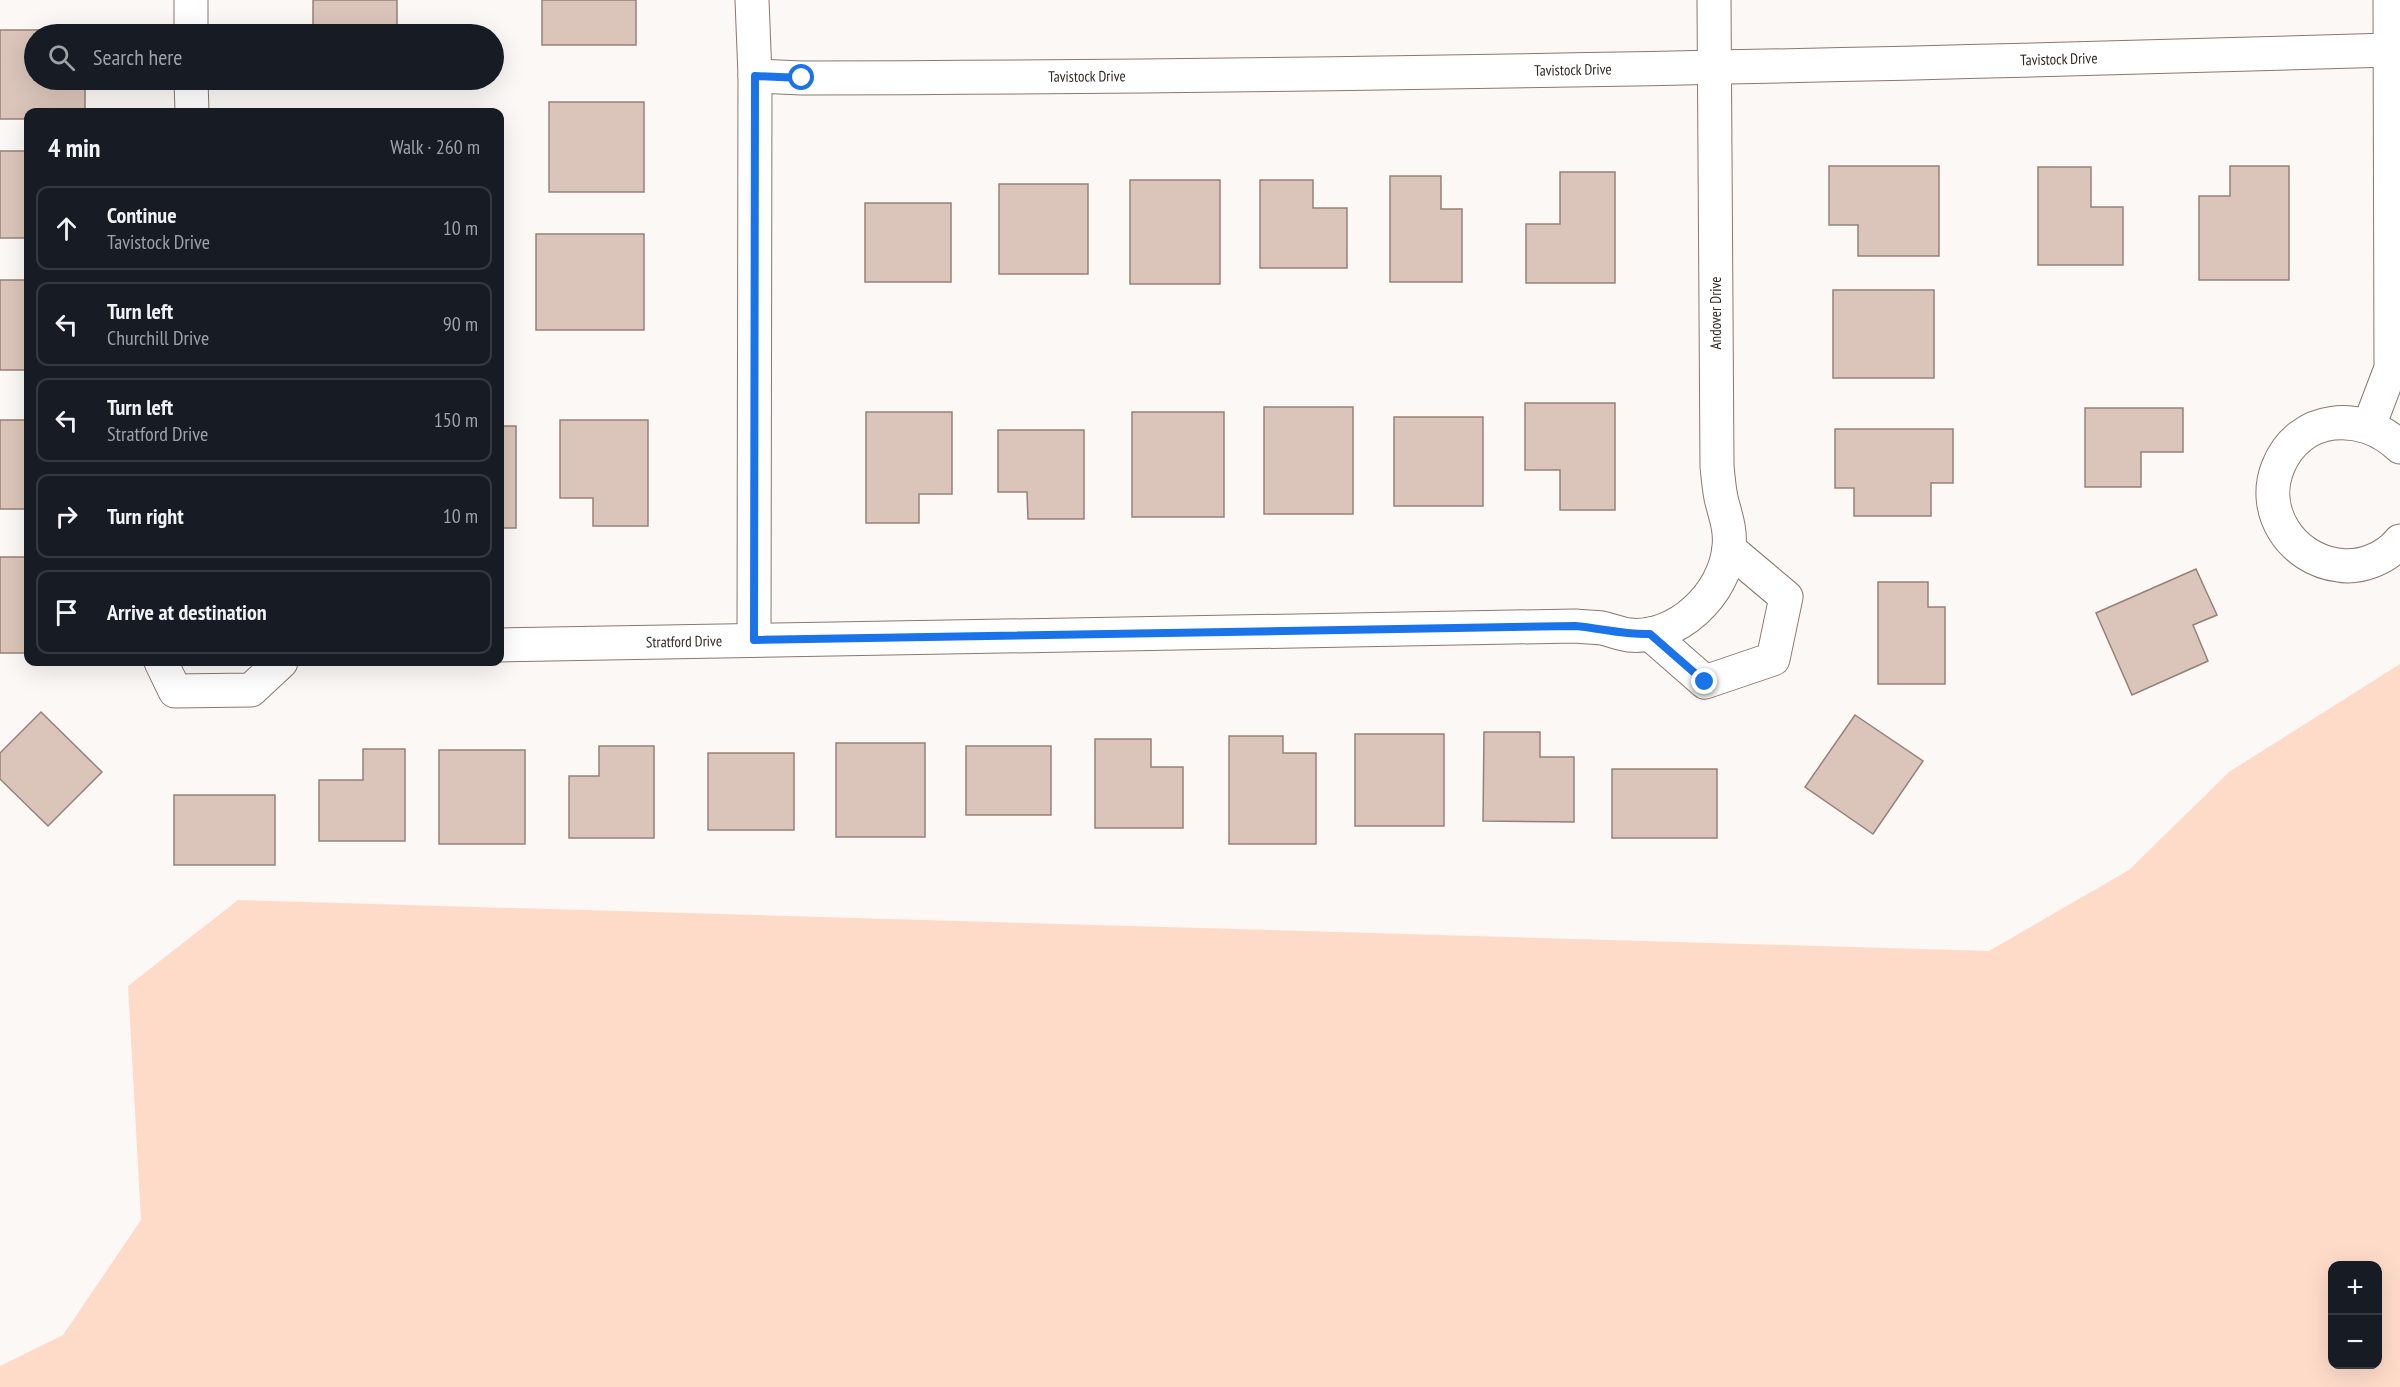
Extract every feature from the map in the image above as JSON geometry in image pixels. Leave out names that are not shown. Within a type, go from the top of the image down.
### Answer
[{"type":"street","points":[[191,0],[191,24]]},
{"type":"street","points":[[752,0],[755,76],[754,640]]},
{"type":"street","name":"Andover Drive","points":[[1692,614],[1716,588],[1729,549],[1729,526],[1721,497],[1717,466],[1714,0]]},
{"type":"street","points":[[2369,426],[2391,368],[2390,0]]},
{"type":"street","name":"Tavistock Drive","points":[[755,76],[1074,78],[1714,68],[2390,50]]},
{"type":"street","points":[[191,90],[192,108]]},
{"type":"street","points":[[2400,447],[2388,435],[2369,426],[2348,422],[2326,424],[2306,434],[2289,448],[2278,467],[2273,488],[2275,509],[2281,528],[2292,543],[2307,555],[2325,563],[2343,566],[2362,564],[2380,557],[2400,541]]},
{"type":"street","points":[[1650,634],[1705,682],[1773,659],[1786,597],[1729,549]]},
{"type":"street","name":"Stratford Drive","points":[[504,645],[1575,626],[1601,628],[1629,635],[1650,634],[1670,628],[1692,614]]},
{"type":"street","points":[[163,666],[175,691],[251,690],[277,666]]},
{"type":"shaded area","points":[[2400,664],[2400,1387],[0,1387],[0,1366],[63,1335],[141,1220],[128,986],[238,900],[1989,951],[2129,870],[2229,772]]},
{"type":"building","points":[[313,0],[397,0],[397,24],[313,24]]},
{"type":"building","points":[[542,0],[636,0],[636,45],[542,45]]},
{"type":"building","points":[[0,30],[24,30],[24,90],[85,90],[85,108],[24,108],[24,119],[0,119]]},
{"type":"building","points":[[549,102],[644,102],[644,192],[549,192]]},
{"type":"building","points":[[0,151],[24,151],[24,238],[0,238]]},
{"type":"building","points":[[1829,166],[1939,166],[1939,256],[1858,256],[1858,225],[1829,225]]},
{"type":"building","points":[[2230,166],[2289,166],[2289,280],[2199,280],[2199,196],[2230,196]]},
{"type":"building","points":[[2038,167],[2091,167],[2091,207],[2123,207],[2123,265],[2038,265]]},
{"type":"building","points":[[1560,172],[1615,172],[1615,283],[1526,283],[1526,224],[1560,224]]},
{"type":"building","points":[[1390,176],[1441,176],[1441,209],[1462,209],[1462,282],[1390,282]]},
{"type":"building","points":[[1130,180],[1220,180],[1220,284],[1130,284]]},
{"type":"building","points":[[1260,180],[1313,180],[1313,208],[1347,208],[1347,268],[1260,268]]},
{"type":"building","points":[[999,184],[1088,184],[1088,274],[999,274]]},
{"type":"building","points":[[865,203],[951,203],[951,282],[865,282]]},
{"type":"building","points":[[536,234],[644,234],[644,330],[536,330]]},
{"type":"building","points":[[0,280],[24,280],[24,370],[0,370]]},
{"type":"building","points":[[1833,290],[1934,290],[1934,378],[1833,378]]},
{"type":"building","points":[[1525,403],[1615,403],[1615,510],[1560,510],[1560,470],[1525,470]]},
{"type":"building","points":[[1264,407],[1353,407],[1353,514],[1264,514]]},
{"type":"building","points":[[2085,408],[2183,408],[2183,452],[2141,452],[2141,487],[2085,487]]},
{"type":"building","points":[[866,412],[952,412],[952,494],[919,494],[919,523],[866,523]]},
{"type":"building","points":[[1132,412],[1224,412],[1224,517],[1132,517]]},
{"type":"building","points":[[1394,417],[1483,417],[1483,506],[1394,506]]},
{"type":"building","points":[[0,420],[24,420],[24,509],[0,509]]},
{"type":"building","points":[[560,420],[648,420],[648,526],[593,526],[593,498],[560,498]]},
{"type":"building","points":[[504,426],[516,426],[516,528],[504,528]]},
{"type":"building","points":[[1835,429],[1953,429],[1953,483],[1931,483],[1931,516],[1854,516],[1854,488],[1835,488]]},
{"type":"building","points":[[998,430],[1084,430],[1084,519],[1028,519],[1027,492],[998,492]]},
{"type":"building","points":[[0,557],[24,557],[24,653],[0,653]]},
{"type":"building","points":[[2196,569],[2217,615],[2193,625],[2208,661],[2132,695],[2096,613]]},
{"type":"building","points":[[1878,582],[1928,582],[1928,607],[1945,607],[1945,684],[1878,684]]},
{"type":"building","points":[[41,712],[102,772],[48,826],[0,779],[0,753]]},
{"type":"building","points":[[1855,715],[1923,761],[1873,834],[1805,787]]},
{"type":"building","points":[[1484,732],[1540,732],[1540,757],[1574,757],[1574,822],[1483,821]]},
{"type":"building","points":[[1355,734],[1444,734],[1444,826],[1355,826]]},
{"type":"building","points":[[1229,736],[1283,736],[1283,753],[1316,753],[1316,844],[1229,844]]},
{"type":"building","points":[[1095,739],[1151,739],[1151,767],[1183,767],[1183,828],[1095,828]]},
{"type":"building","points":[[836,743],[925,743],[925,837],[836,837]]},
{"type":"building","points":[[599,746],[654,746],[654,838],[569,838],[569,776],[599,776]]},
{"type":"building","points":[[966,746],[1051,746],[1051,815],[966,815]]},
{"type":"building","points":[[363,749],[405,749],[405,841],[319,841],[319,780],[363,780]]},
{"type":"building","points":[[439,750],[525,750],[525,844],[439,844]]},
{"type":"building","points":[[708,753],[794,753],[794,830],[708,830]]},
{"type":"building","points":[[1612,769],[1717,769],[1717,838],[1612,838]]},
{"type":"building","points":[[174,795],[275,795],[275,865],[174,865]]},
{"type":"route","points":[[802,78],[755,76],[754,640],[1575,626],[1601,628],[1629,635],[1650,634],[1705,682]]}]
